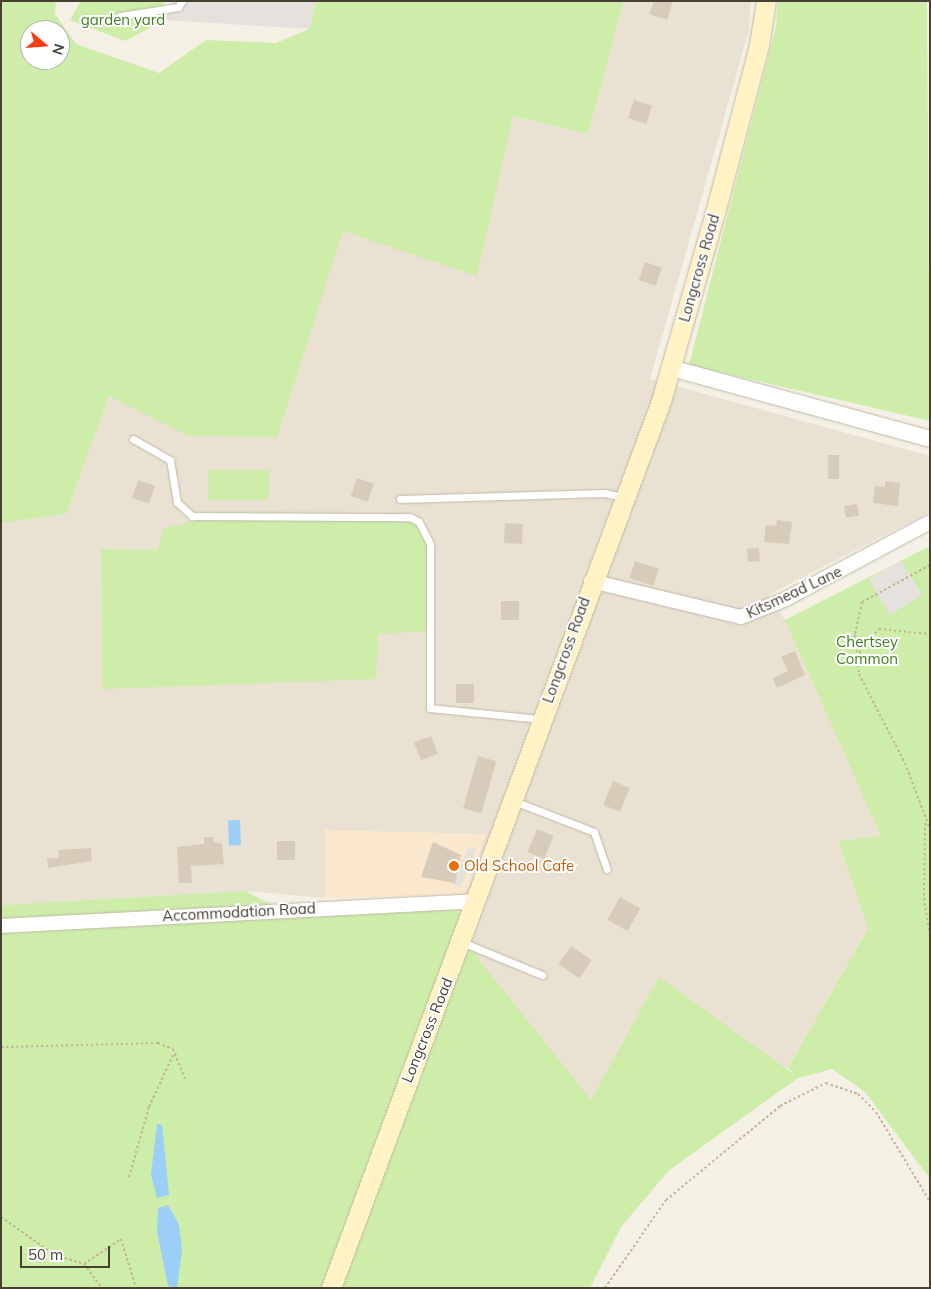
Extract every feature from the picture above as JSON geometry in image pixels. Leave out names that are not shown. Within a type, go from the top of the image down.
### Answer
[{"type":"main road","name":"Longcross Road","points":[[331,1288],[462,942],[540,719],[671,368],[759,45],[766,1]]},
{"type":"street","points":[[671,368],[930,439]]},
{"type":"street","name":"Kitsmead Lane","points":[[591,582],[741,617],[786,598],[930,522]]},
{"type":"street","name":"Accommodation Road","points":[[1,926],[477,901]]},
{"type":"lane","points":[[120,16],[178,7],[182,1]]},
{"type":"lane","points":[[133,439],[170,460],[177,502],[192,516],[410,517],[419,522],[430,544],[430,708],[540,719]]},
{"type":"lane","points":[[400,499],[604,493],[622,497]]},
{"type":"lane","points":[[513,800],[594,832],[607,869]]},
{"type":"lane","points":[[462,942],[542,975]]},
{"type":"path","points":[[930,565],[862,602],[856,620],[856,657],[859,674],[905,762],[925,823],[924,898],[930,934]]},
{"type":"path","points":[[856,657],[879,629],[930,634]]},
{"type":"path","points":[[925,823],[930,829]]},
{"type":"path","points":[[1,1047],[158,1043],[168,1045],[174,1053],[185,1079]]},
{"type":"path","points":[[130,1177],[149,1108],[174,1053]]},
{"type":"path","points":[[606,1288],[666,1200],[780,1106],[826,1083],[858,1094],[876,1112],[930,1202]]},
{"type":"path","points":[[1,1217],[54,1254],[84,1264],[102,1288]]},
{"type":"path","points":[[84,1264],[121,1240],[136,1288]]},
{"type":"shaded area","points":[[173,1],[316,1],[309,29],[165,20]]},
{"type":"shaded area","points":[[624,1],[751,1],[749,30],[650,379],[930,456],[930,512],[768,595],[785,620],[882,836],[838,841],[868,929],[788,1068],[668,1171],[621,1227],[590,1288],[457,909],[465,895],[326,830],[325,898],[245,891],[1,905],[1,523],[66,514],[187,179],[513,116],[588,134]]},
{"type":"shaded area","points":[[901,560],[922,595],[890,615],[868,580]]},
{"type":"shaded area","points":[[325,830],[486,834],[465,895],[325,898]]},
{"type":"shaded area","points":[[469,846],[476,849],[460,887],[453,884]]},
{"type":"green space","points":[[1,1],[56,1],[55,14],[59,20],[20,20],[20,70],[70,70],[70,35],[76,44],[159,73],[206,40],[276,43],[309,29],[316,1],[624,1],[588,134],[513,116],[477,276],[343,231],[277,437],[189,436],[109,396],[66,514],[1,523]]},
{"type":"green space","name":"garden yard","points":[[81,1],[164,1],[165,20],[125,41],[70,20]]},
{"type":"green space","points":[[778,1],[927,1],[930,421],[689,365],[776,27]]},
{"type":"green space","points":[[208,470],[269,470],[269,500],[208,500]]},
{"type":"green space","points":[[410,517],[426,531],[431,631],[378,634],[376,679],[103,689],[101,549],[158,550],[163,529],[203,519]]},
{"type":"green space","name":"Chertsey Common","points":[[930,546],[930,1179],[865,1092],[832,1069],[798,1078],[668,1171],[621,1227],[590,1288],[1,1288],[1,905],[245,891],[297,917],[457,909],[477,957],[591,1100],[659,977],[795,1075],[788,1068],[868,929],[838,841],[881,836],[785,620]]},
{"type":"water","points":[[228,820],[240,820],[241,845],[229,845]]},
{"type":"water","points":[[157,1124],[162,1125],[169,1195],[157,1198],[151,1175]]},
{"type":"water","points":[[168,1205],[179,1225],[182,1250],[177,1288],[168,1286],[157,1231],[158,1208]]},
{"type":"building","points":[[654,1],[673,1],[667,20],[649,14]]},
{"type":"building","points":[[634,100],[652,106],[646,124],[628,118]]},
{"type":"building","points":[[645,262],[662,268],[656,286],[639,280]]},
{"type":"building","points":[[828,455],[839,455],[839,479],[828,479]]},
{"type":"building","points":[[357,478],[374,484],[368,502],[351,496]]},
{"type":"building","points":[[138,480],[155,486],[149,504],[132,498]]},
{"type":"building","points":[[885,481],[900,483],[898,506],[873,503],[875,486],[885,487]]},
{"type":"building","points":[[857,504],[859,516],[846,518],[844,506]]},
{"type":"building","points":[[777,520],[792,522],[789,544],[764,542],[766,525],[776,526]]},
{"type":"building","points":[[505,523],[523,524],[522,544],[504,543]]},
{"type":"building","points":[[759,548],[760,561],[748,562],[747,549]]},
{"type":"building","points":[[635,561],[659,569],[653,586],[629,578]]},
{"type":"building","points":[[501,601],[519,601],[519,620],[501,620]]},
{"type":"building","points":[[795,651],[805,675],[777,688],[773,678],[788,671],[781,657]]},
{"type":"building","points":[[456,684],[474,684],[474,703],[456,703]]},
{"type":"building","points":[[431,736],[438,754],[421,760],[414,742]]},
{"type":"building","points":[[478,756],[496,761],[481,813],[463,808]]},
{"type":"building","points":[[613,781],[630,788],[620,812],[603,805]]},
{"type":"building","points":[[537,829],[554,836],[544,859],[528,852]]},
{"type":"building","points":[[204,837],[213,837],[214,842],[222,844],[224,864],[191,866],[192,883],[179,883],[177,847],[204,844]]},
{"type":"building","points":[[277,841],[295,841],[295,860],[277,860]]},
{"type":"building","points":[[433,842],[461,855],[455,883],[421,877]]},
{"type":"building","points":[[91,848],[92,861],[48,868],[47,858],[59,858],[58,850]]},
{"type":"building","points":[[620,897],[640,908],[628,931],[607,920]]},
{"type":"building","points":[[571,946],[592,960],[579,978],[559,964]]},
{"type":"place","name":"Old School Cafe","points":[[454,866]]}]
